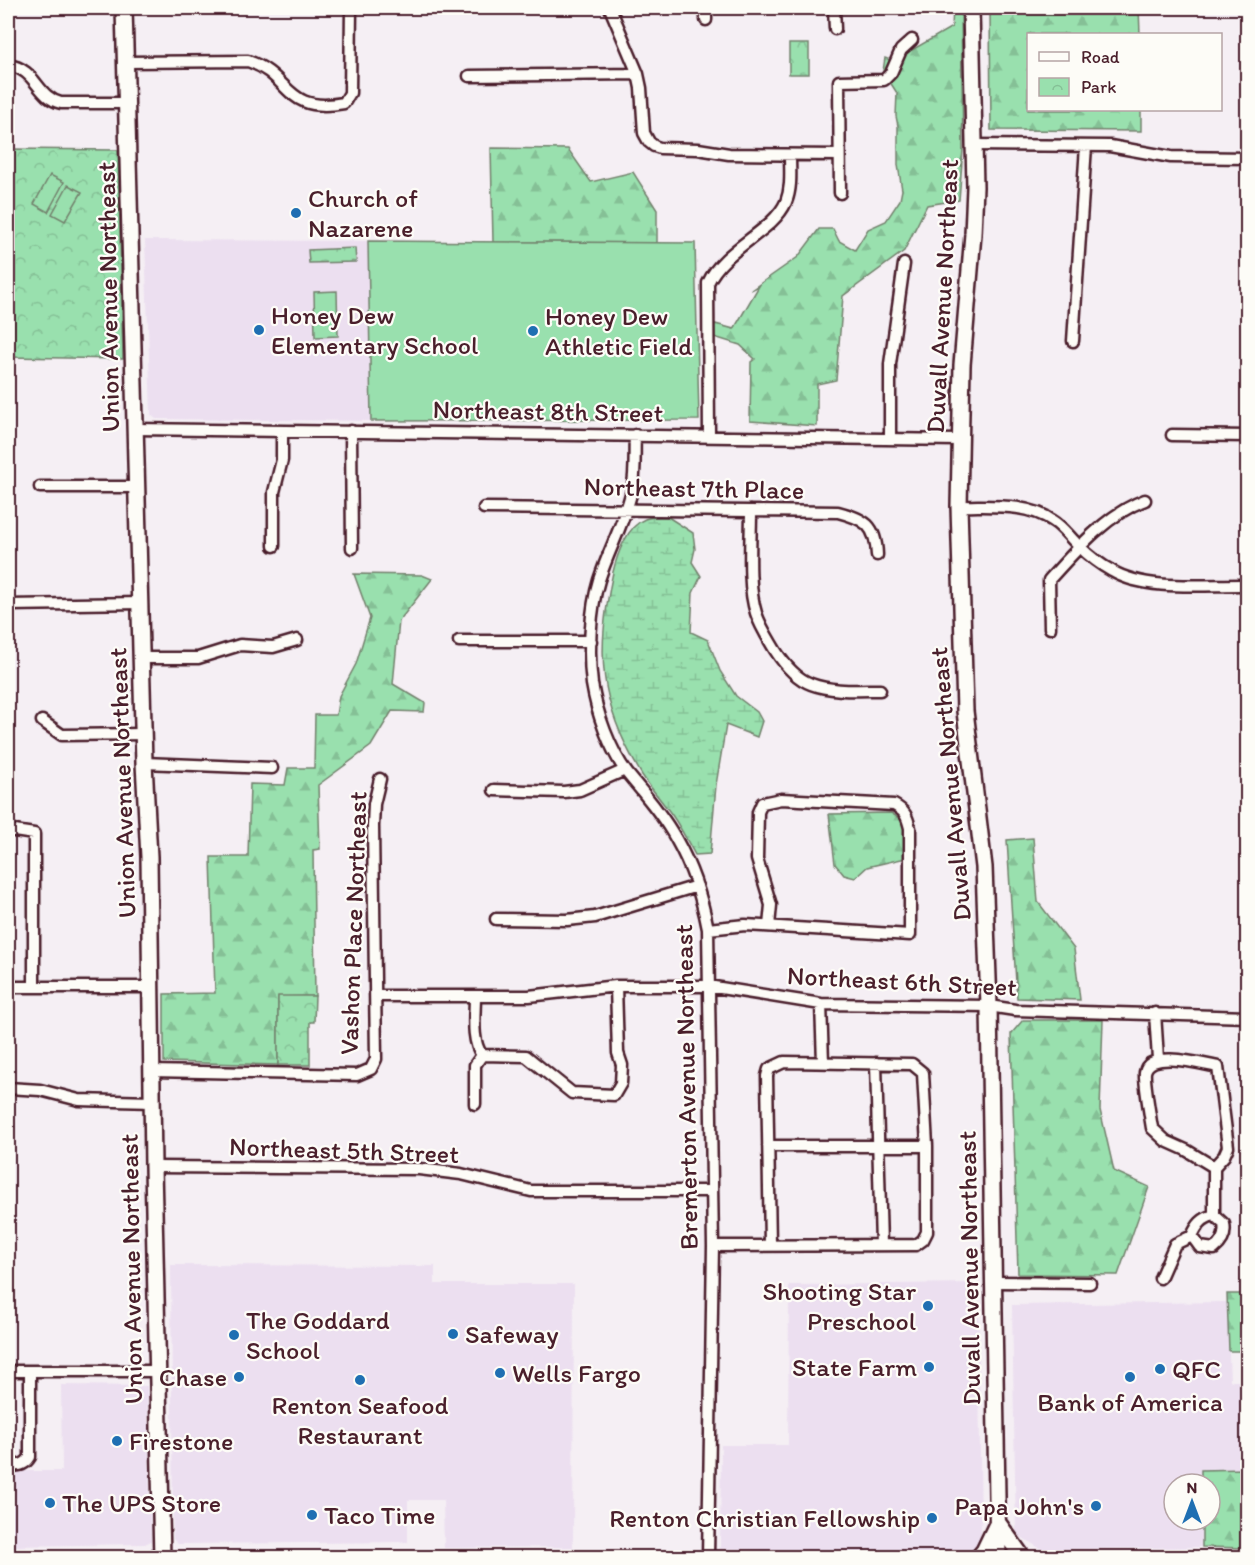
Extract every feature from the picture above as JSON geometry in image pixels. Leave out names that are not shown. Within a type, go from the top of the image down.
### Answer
[{"type":"main road","name":"Union Avenue Northeast","points":[[124,8],[144,763],[149,857],[151,1071],[162,1557]]},
{"type":"main road","name":"Duvall Avenue Northeast","points":[[971,8],[973,234],[962,365],[959,506],[965,711],[984,867],[989,1006],[998,1557]]},
{"type":"main road","points":[[978,1557],[984,1551],[998,1523],[1023,1557]]},
{"type":"street","points":[[126,62],[248,61],[264,68],[286,90],[307,104],[344,103],[350,93],[351,8]]},
{"type":"street","points":[[610,8],[638,74],[644,133],[649,142],[660,148],[698,149],[729,154],[839,155]]},
{"type":"street","points":[[706,8],[706,20]]},
{"type":"street","points":[[834,8],[835,29]]},
{"type":"street","points":[[840,193],[839,81],[884,80],[891,73],[901,50],[912,40]]},
{"type":"street","points":[[8,65],[19,67],[27,72],[52,101],[127,103]]},
{"type":"street","points":[[469,76],[638,74]]},
{"type":"street","points":[[973,145],[1110,146],[1171,157],[1248,158]]},
{"type":"street","points":[[1073,341],[1086,146]]},
{"type":"street","points":[[708,436],[708,283],[719,264],[779,214],[790,188],[790,155]]},
{"type":"street","points":[[890,439],[891,364],[904,264]]},
{"type":"street","name":"Northeast 8th Street","points":[[136,429],[959,440]]},
{"type":"street","points":[[274,546],[274,492],[282,460],[282,430]]},
{"type":"street","points":[[351,431],[352,548]]},
{"type":"street","name":"Bremerton Avenue Northeast","points":[[635,435],[633,487],[627,510],[599,580],[594,607],[591,642],[592,682],[598,710],[609,739],[625,770],[654,806],[676,839],[697,886],[708,929],[713,1246],[708,1557]]},
{"type":"street","points":[[1172,435],[1248,436]]},
{"type":"street","points":[[40,487],[137,487]]},
{"type":"street","points":[[1050,628],[1049,580],[1079,547],[1129,506],[1145,500]]},
{"type":"street","points":[[959,506],[1019,508],[1038,513],[1054,521],[1079,547],[1112,572],[1133,580],[1157,584],[1248,585]]},
{"type":"street","name":"Northeast 7th Place","points":[[484,508],[838,512],[857,517],[869,526],[876,539],[877,555]]},
{"type":"street","points":[[751,511],[752,591],[755,612],[763,630],[784,663],[799,678],[812,685],[832,689],[880,690]]},
{"type":"street","points":[[8,605],[141,603]]},
{"type":"street","points":[[142,658],[198,658],[240,645],[273,647],[297,640]]},
{"type":"street","points":[[459,642],[591,642]]},
{"type":"street","points":[[42,721],[62,735],[144,734]]},
{"type":"street","points":[[144,763],[272,768]]},
{"type":"street","points":[[494,790],[564,792],[580,790],[625,770]]},
{"type":"street","name":"Vashon Place Northeast","points":[[151,1071],[357,1075],[370,1069],[376,1059],[373,826],[374,804],[380,778]]},
{"type":"street","points":[[708,929],[745,925],[768,927],[910,935],[910,828],[907,816],[902,810],[894,805],[804,800],[781,799],[762,803],[759,812],[757,859],[771,905],[768,927]]},
{"type":"street","points":[[8,830],[34,834],[34,987]]},
{"type":"street","points":[[496,919],[567,920],[595,917],[697,886]]},
{"type":"street","points":[[475,997],[476,1041],[477,1049],[482,1055],[526,1056],[572,1093],[614,1095],[621,1083],[622,1065],[618,1053],[616,986]]},
{"type":"street","name":"Northeast 6th Street","points":[[376,996],[529,996],[616,986],[708,986],[821,1004],[989,1006],[1014,1010],[1248,1017]]},
{"type":"street","points":[[8,987],[150,987]]},
{"type":"street","points":[[821,1004],[823,1062]]},
{"type":"street","points":[[1155,1013],[1158,1059]]},
{"type":"street","points":[[475,1104],[475,1065],[482,1055]]},
{"type":"street","points":[[1192,1236],[1200,1248],[1214,1249],[1224,1238],[1224,1224],[1214,1215],[1214,1167],[1224,1156],[1228,1147],[1218,1067],[1196,1062],[1158,1059],[1150,1063],[1145,1072],[1152,1128],[1166,1141],[1214,1167]]},
{"type":"street","points":[[713,1246],[916,1245],[923,1240],[927,1232],[927,1146],[923,1073],[920,1069],[912,1064],[784,1062],[769,1069],[767,1076],[770,1244]]},
{"type":"street","points":[[876,1063],[881,1245]]},
{"type":"street","points":[[8,1088],[40,1090],[79,1100],[152,1102]]},
{"type":"street","points":[[768,1146],[927,1146]]},
{"type":"street","name":"Northeast 5th Street","points":[[153,1167],[419,1169],[461,1174],[531,1191],[711,1191]]},
{"type":"street","points":[[1160,1278],[1175,1245],[1192,1236],[1205,1217],[1214,1215]]},
{"type":"street","points":[[994,1282],[1090,1283]]},
{"type":"street","points":[[8,1371],[158,1371]]},
{"type":"street","points":[[8,1466],[22,1465],[30,1457],[30,1371]]},
{"type":"shaded area","name":"Honey Dew Elementary School","points":[[145,240],[368,241],[371,421],[156,419],[151,415]]},
{"type":"shaded area","points":[[171,1265],[435,1266],[435,1284],[574,1284],[573,1547],[444,1548],[443,1500],[408,1500],[408,1542],[178,1544],[173,1539]]},
{"type":"shaded area","points":[[978,1283],[981,1537],[976,1550],[965,1556],[720,1549],[721,1445],[788,1445],[789,1285]]},
{"type":"shaded area","points":[[1227,1302],[1230,1381],[1247,1381],[1247,1469],[1162,1472],[1162,1532],[1202,1532],[1202,1547],[1043,1550],[1016,1534],[1012,1305]]},
{"type":"shaded area","points":[[61,1385],[147,1386],[151,1541],[145,1544],[8,1546],[8,1471],[62,1471]]},
{"type":"green space","points":[[953,8],[961,8],[963,149],[959,200],[927,205],[904,251],[843,296],[836,380],[817,384],[817,426],[750,421],[751,362],[755,359],[740,345],[714,337],[712,323],[734,329],[759,286],[751,290],[798,257],[819,229],[833,229],[839,241],[855,250],[868,229],[886,221],[900,200],[902,190],[898,165],[897,93],[883,71],[885,58],[893,61],[952,27]]},
{"type":"green space","points":[[990,8],[1139,8],[1140,33],[1027,33],[1027,111],[1141,111],[1141,131],[991,130]]},
{"type":"green space","points":[[789,44],[809,44],[809,74],[789,74]]},
{"type":"green space","points":[[491,148],[568,149],[591,182],[633,172],[657,210],[657,243],[493,242]]},
{"type":"green space","points":[[8,149],[118,150],[123,359],[8,357]]},
{"type":"green space","points":[[50,175],[64,182],[48,212],[34,204]]},
{"type":"green space","points":[[68,185],[82,192],[65,221],[52,214]]},
{"type":"green space","name":"Honey Dew Athletic Field","points":[[368,241],[695,243],[699,420],[371,421]]},
{"type":"green space","points":[[355,248],[356,262],[309,263],[308,250]]},
{"type":"green space","points":[[337,291],[338,336],[315,337],[314,292]]},
{"type":"green space","points":[[650,517],[668,517],[693,533],[695,549],[692,562],[701,576],[693,593],[691,632],[708,640],[720,671],[736,696],[757,712],[762,721],[757,737],[726,725],[716,785],[710,854],[695,855],[675,820],[642,775],[627,749],[617,724],[609,700],[605,677],[604,628],[613,572],[620,550],[628,534],[639,523]]},
{"type":"green space","points":[[354,574],[422,575],[432,579],[399,621],[393,684],[425,703],[424,712],[392,711],[371,746],[318,785],[320,849],[313,850],[315,996],[278,997],[278,1065],[164,1062],[164,994],[215,993],[211,857],[248,857],[250,784],[285,785],[288,768],[314,768],[315,715],[336,715],[339,696],[356,664],[370,618]]},
{"type":"green space","points":[[891,813],[905,822],[906,858],[867,867],[855,878],[844,875],[835,864],[829,814]]},
{"type":"green space","points":[[1033,838],[1038,902],[1074,949],[1080,1000],[1017,998],[1007,840]]},
{"type":"green space","points":[[278,996],[315,996],[314,1022],[310,1022],[310,1065],[278,1065]]},
{"type":"green space","points":[[1023,1020],[1103,1020],[1100,1110],[1114,1171],[1149,1187],[1118,1275],[1018,1274],[1011,1034]]},
{"type":"green space","points":[[1227,1294],[1247,1294],[1247,1351],[1229,1351]]},
{"type":"green space","points":[[1247,1469],[1247,1548],[1202,1547],[1202,1532],[1222,1532],[1222,1472],[1201,1472],[1201,1470]]},
{"type":"place","name":"Church of Nazarene","points":[[296,213]]},
{"type":"place","name":"Honey Dew Elementary School","points":[[259,330]]},
{"type":"place","name":"Honey Dew Athletic Field","points":[[533,331]]},
{"type":"place","name":"Shooting Star Preschool","points":[[928,1306]]},
{"type":"place","name":"Safeway","points":[[453,1334]]},
{"type":"place","name":"The Goddard School","points":[[234,1335]]},
{"type":"place","name":"State Farm","points":[[929,1367]]},
{"type":"place","name":"QFC","points":[[1160,1369]]},
{"type":"place","name":"Wells Fargo","points":[[500,1373]]},
{"type":"place","name":"Chase","points":[[239,1377]]},
{"type":"place","name":"Bank of America","points":[[1130,1377]]},
{"type":"place","name":"Renton Seafood Restaurant","points":[[360,1380]]},
{"type":"place","name":"Firestone","points":[[117,1441]]},
{"type":"place","name":"The UPS Store","points":[[50,1503]]},
{"type":"place","name":"Papa John's","points":[[1096,1506]]},
{"type":"place","name":"Taco Time","points":[[312,1515]]},
{"type":"place","name":"Renton Christian Fellowship","points":[[932,1518]]}]
